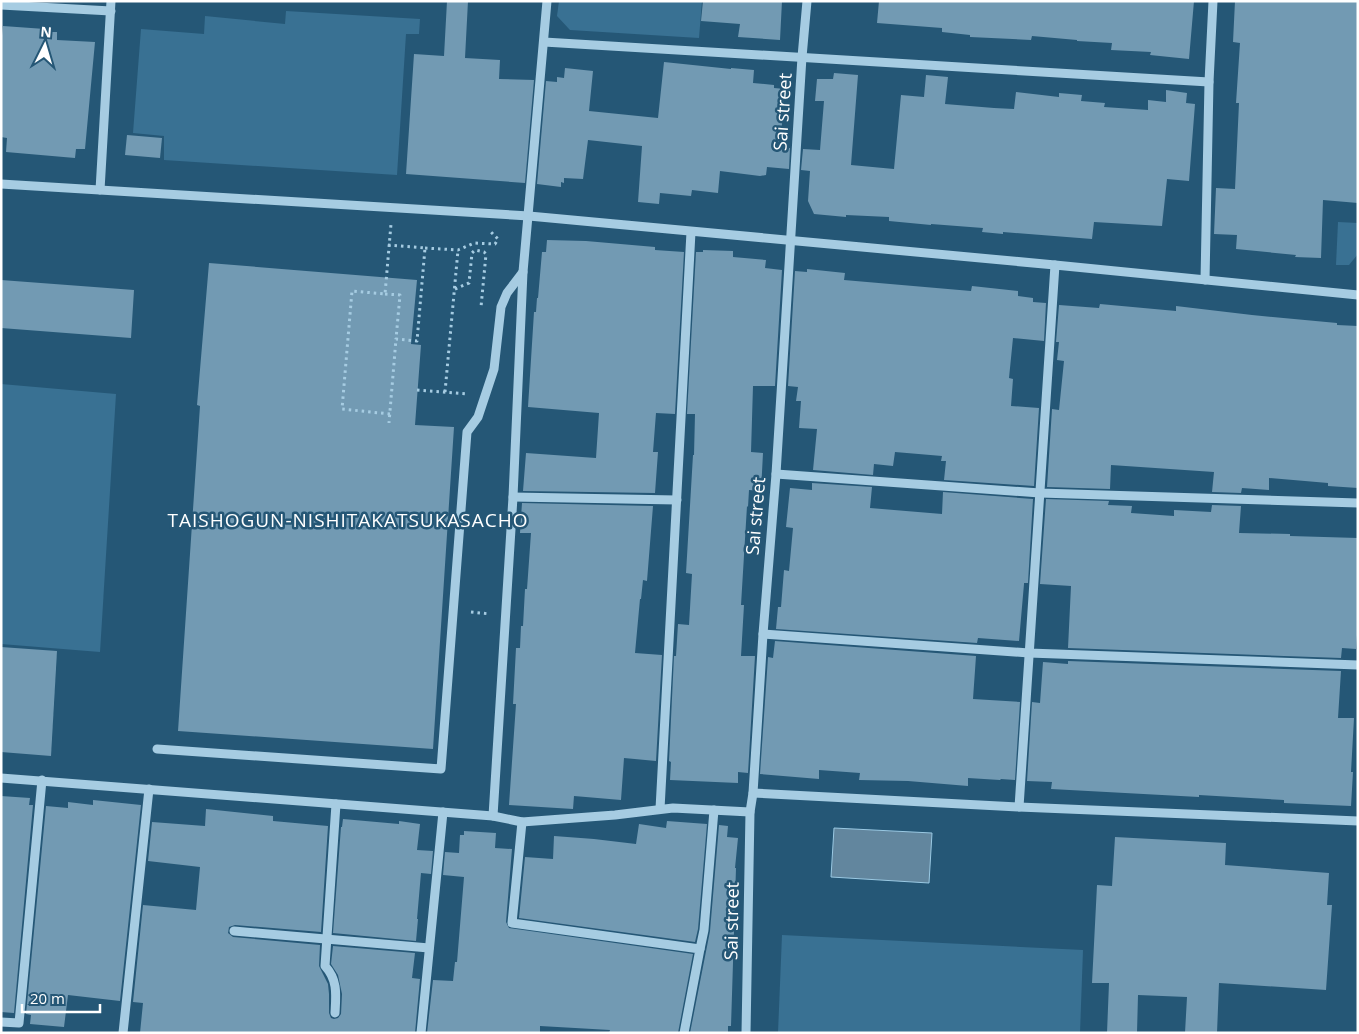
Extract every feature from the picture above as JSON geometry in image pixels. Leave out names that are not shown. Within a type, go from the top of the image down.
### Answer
[{"type":"street","points":[[100,190],[111,1]]},
{"type":"street","points":[[493,816],[513,497],[523,272],[547,1]]},
{"type":"street","name":"Sai street","points":[[746,1033],[750,812],[753,793],[776,474],[807,1]]},
{"type":"street","points":[[1204,280],[1213,1]]},
{"type":"street","points":[[1,5],[111,11]]},
{"type":"street","points":[[544,42],[1209,82]]},
{"type":"street","points":[[1,184],[529,216],[1358,294]]},
{"type":"street","points":[[660,809],[691,232]]},
{"type":"street","points":[[1019,807],[1055,265]]},
{"type":"street","points":[[157,749],[441,769],[468,432],[478,416],[494,369],[500,307],[507,293],[523,272]]},
{"type":"street","points":[[776,474],[1040,493],[1358,504]]},
{"type":"street","points":[[513,497],[677,500]]},
{"type":"street","points":[[763,634],[1029,653],[1358,664]]},
{"type":"street","points":[[1,778],[493,816],[522,822],[615,815],[673,808],[750,812]]},
{"type":"street","points":[[1,1022],[19,1023],[42,780]]},
{"type":"street","points":[[123,1033],[149,789]]},
{"type":"street","points":[[753,793],[1019,807],[1358,821]]},
{"type":"street","points":[[335,1013],[336,994],[332,974],[325,966],[336,804]]},
{"type":"street","points":[[684,1033],[704,930],[714,810]]},
{"type":"street","points":[[421,1033],[443,812]]},
{"type":"street","points":[[522,822],[512,924],[700,949]]},
{"type":"street","points":[[234,931],[429,948]]},
{"type":"path","points":[[385,294],[388,245],[458,250],[474,243],[495,244],[498,239]]},
{"type":"path","points":[[396,339],[417,341],[425,248]]},
{"type":"path","points":[[445,392],[458,250]]},
{"type":"path","points":[[455,289],[469,283],[472,253],[475,250],[484,252],[486,254],[481,312]]},
{"type":"path","points":[[389,423],[390,414],[400,295],[352,291],[342,409],[390,414]]},
{"type":"path","points":[[417,390],[470,394]]},
{"type":"shaded area","points":[[559,1],[702,1],[699,38],[570,30],[557,16]]},
{"type":"shaded area","points":[[286,11],[420,19],[419,34],[406,34],[397,175],[164,160],[164,136],[133,133],[141,29],[204,34],[205,16],[285,24]]},
{"type":"shaded area","points":[[1338,222],[1358,223],[1358,254],[1349,265],[1336,265]]},
{"type":"shaded area","points":[[1,384],[116,394],[100,652],[1,644]]},
{"type":"shaded area","points":[[834,828],[932,833],[929,883],[831,877]]},
{"type":"shaded area","points":[[782,935],[1083,950],[1080,1033],[778,1033]]},
{"type":"building","points":[[447,1],[468,1],[465,58],[500,60],[499,79],[534,80],[525,183],[406,174],[414,54],[444,56]]},
{"type":"building","points":[[703,1],[782,1],[780,40],[738,37],[740,24],[701,21]]},
{"type":"building","points":[[879,1],[1194,1],[1189,59],[1150,55],[1151,52],[1111,50],[1112,43],[1032,36],[1031,40],[970,37],[970,35],[942,32],[942,28],[877,23]]},
{"type":"building","points":[[1235,1],[1358,1],[1358,203],[1323,200],[1321,258],[1295,257],[1296,255],[1236,249],[1237,235],[1214,234],[1216,188],[1235,189],[1239,103],[1236,103],[1240,43],[1233,42]]},
{"type":"building","points":[[3,26],[45,29],[45,32],[57,32],[57,40],[95,42],[85,149],[76,149],[75,158],[6,152],[7,138],[1,137],[1,45]]},
{"type":"building","points":[[664,62],[754,70],[753,83],[774,85],[774,88],[785,89],[780,147],[790,148],[789,169],[767,167],[766,175],[760,176],[720,171],[718,193],[692,190],[691,196],[660,193],[659,204],[638,202],[642,146],[588,140],[583,179],[564,178],[564,183],[561,182],[561,187],[537,184],[546,81],[557,82],[557,77],[564,78],[565,68],[593,71],[589,111],[658,118]]},
{"type":"building","points":[[834,73],[858,75],[851,165],[894,169],[901,95],[924,97],[926,75],[948,77],[945,104],[994,108],[1014,109],[1016,92],[1059,97],[1059,93],[1082,95],[1081,101],[1105,103],[1104,107],[1148,110],[1148,100],[1166,102],[1166,90],[1187,93],[1186,103],[1195,104],[1189,181],[1167,179],[1162,226],[1094,222],[1092,239],[982,232],[983,228],[889,221],[889,217],[846,215],[846,217],[814,214],[808,201],[810,171],[801,170],[803,149],[820,150],[824,101],[815,101],[817,79],[833,79]]},
{"type":"building","points":[[127,135],[162,138],[160,158],[125,155]]},
{"type":"building","points":[[547,240],[586,241],[655,247],[655,250],[684,252],[675,414],[656,413],[653,452],[658,452],[655,493],[523,491],[526,453],[596,458],[599,413],[528,407],[534,312],[536,312],[538,298],[542,252],[546,252]]},
{"type":"building","points":[[703,250],[733,251],[733,257],[766,260],[765,268],[782,270],[775,386],[753,386],[751,452],[763,453],[761,491],[749,490],[747,506],[741,605],[744,605],[741,656],[755,656],[748,773],[738,772],[738,783],[670,780],[671,762],[669,761],[674,656],[676,656],[678,624],[689,625],[692,574],[686,573],[695,414],[687,414],[696,252],[703,252]]},
{"type":"building","points":[[209,263],[417,280],[411,344],[421,345],[415,425],[454,427],[433,749],[178,731],[200,406],[197,405]]},
{"type":"building","points":[[807,269],[845,273],[844,280],[971,291],[972,286],[1018,291],[1018,296],[1033,298],[1033,302],[1046,303],[1044,341],[1013,338],[1009,378],[1013,379],[1011,406],[1039,408],[1034,486],[944,480],[946,461],[941,461],[942,456],[895,452],[893,466],[874,464],[873,475],[813,470],[817,429],[799,428],[801,401],[796,401],[798,387],[788,386],[795,271],[807,272]]},
{"type":"building","points":[[1,280],[134,290],[131,338],[1,328]]},
{"type":"building","points":[[1100,304],[1176,311],[1176,306],[1358,326],[1358,488],[1328,486],[1328,483],[1269,478],[1269,490],[1242,488],[1241,493],[1212,492],[1214,472],[1111,465],[1110,489],[1047,487],[1052,409],[1059,410],[1064,361],[1057,360],[1059,342],[1056,342],[1059,305],[1099,308]]},
{"type":"building","points":[[812,483],[872,487],[870,508],[942,514],[943,492],[1033,499],[1028,583],[1024,583],[1019,641],[978,638],[977,643],[776,629],[778,607],[781,607],[784,570],[789,571],[793,528],[786,527],[790,488],[812,490]]},
{"type":"building","points":[[1046,499],[1109,501],[1108,505],[1132,506],[1131,513],[1174,516],[1174,510],[1211,512],[1212,505],[1241,506],[1239,533],[1358,538],[1356,649],[1342,648],[1341,658],[1068,648],[1071,586],[1040,584]]},
{"type":"building","points":[[522,503],[653,506],[647,581],[643,580],[635,653],[662,655],[656,761],[624,758],[621,800],[574,796],[573,809],[509,805],[516,704],[513,704],[516,648],[520,648],[521,626],[523,626],[531,533],[520,533]]},
{"type":"building","points":[[775,641],[976,656],[973,699],[1020,702],[1015,780],[968,778],[968,786],[908,781],[859,780],[860,773],[819,770],[819,779],[760,774],[768,657],[773,658]]},
{"type":"building","points":[[1,647],[57,651],[51,756],[1,752]]},
{"type":"building","points":[[1068,661],[1341,671],[1338,718],[1354,718],[1351,806],[1284,803],[1284,800],[1199,795],[1199,797],[1051,789],[1052,782],[1027,781],[1032,702],[1040,703],[1043,662],[1068,664]]},
{"type":"building","points":[[1,796],[30,798],[29,805],[33,805],[14,1013],[1,1012]]},
{"type":"building","points":[[93,800],[141,805],[120,1001],[68,995],[64,1027],[30,1024],[31,1015],[26,1014],[46,806],[68,808],[68,802],[93,805]]},
{"type":"building","points":[[206,809],[273,816],[273,821],[328,826],[321,932],[235,925],[229,927],[228,933],[233,937],[320,945],[319,966],[328,984],[329,1013],[331,1018],[334,1019],[338,1018],[341,1014],[342,994],[338,975],[331,964],[333,946],[415,953],[412,978],[420,979],[415,1033],[140,1033],[143,1003],[133,1002],[143,905],[196,910],[200,867],[148,861],[152,822],[205,826]]},
{"type":"building","points":[[343,819],[399,824],[399,821],[420,824],[417,850],[433,851],[431,874],[421,873],[416,941],[333,933]]},
{"type":"building","points":[[667,821],[707,824],[698,929],[695,942],[519,918],[525,857],[553,859],[554,836],[636,844],[639,824],[666,828]]},
{"type":"building","points":[[719,825],[728,826],[727,837],[738,838],[735,868],[731,1026],[728,1026],[728,1033],[690,1033],[710,931]]},
{"type":"building","points":[[464,831],[496,833],[495,848],[512,849],[506,922],[509,928],[693,954],[678,1033],[609,1033],[610,1030],[540,1026],[540,1033],[427,1033],[433,980],[453,981],[455,962],[457,962],[464,877],[443,875],[445,852],[459,853],[460,835],[464,835]]},
{"type":"building","points":[[1115,837],[1226,843],[1225,865],[1329,873],[1327,905],[1332,905],[1326,990],[1219,983],[1217,1033],[1185,1033],[1187,997],[1138,995],[1137,1033],[1107,1033],[1109,983],[1092,983],[1097,885],[1112,886]]},
{"type":"district","name":"TAISHOGUN-NISHITAKATSUKASACHO","points":[[348,520]]}]
